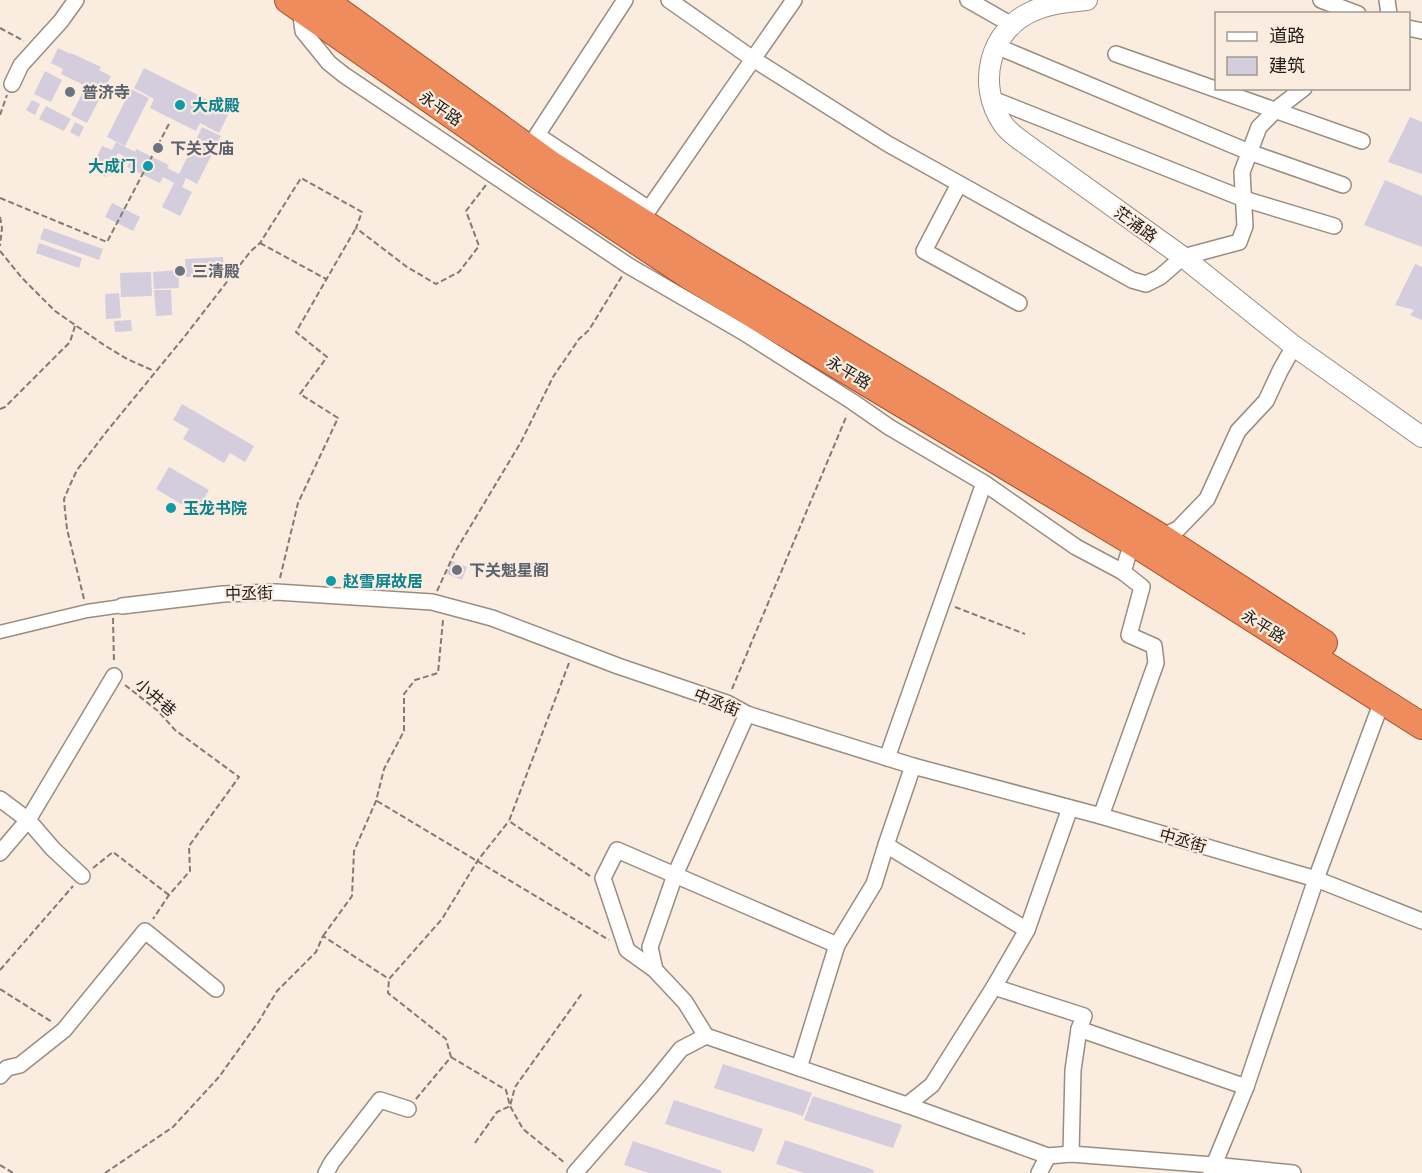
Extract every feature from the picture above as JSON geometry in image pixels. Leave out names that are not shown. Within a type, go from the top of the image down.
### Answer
[{"type":"highway","name":"永平路","points":[[304,3],[540,177],[689,276],[1422,707]]},
{"type":"highway","name":"永平路","points":[[1148,545],[1422,726]]},
{"type":"street","points":[[12,84],[21,65],[61,21],[76,0]]},
{"type":"street","points":[[624,0],[537,135],[649,209],[794,0]]},
{"type":"street","points":[[669,0],[753,58],[888,144],[1132,280],[1146,284],[1160,278],[1183,257],[1239,242],[1245,226],[1242,172],[1259,127],[1301,90]]},
{"type":"street","points":[[968,0],[1012,25]]},
{"type":"street","name":"茫涌路","points":[[1087,0],[1050,5],[1033,11],[1012,25],[1000,38],[988,70],[990,98],[1003,124],[1010,132],[1183,257],[1294,346],[1422,437]]},
{"type":"street","points":[[1321,0],[1353,12]]},
{"type":"street","points":[[304,3],[303,31],[329,63],[344,75],[629,266],[743,332],[889,427],[984,483],[1076,547],[1123,572],[1142,587],[1129,635],[1154,646],[1156,663],[1101,816]]},
{"type":"street","points":[[996,46],[1250,152],[1343,185]]},
{"type":"street","points":[[1116,54],[1215,89]]},
{"type":"street","points":[[1216,90],[1362,141]]},
{"type":"street","points":[[990,98],[1244,200],[1334,226]]},
{"type":"street","points":[[959,184],[924,251],[1019,303]]},
{"type":"street","points":[[1123,572],[1148,545],[1178,529],[1207,499],[1238,431],[1266,401],[1294,346]]},
{"type":"street","points":[[887,758],[984,483]]},
{"type":"street","name":"中丞街","points":[[0,632],[116,606],[223,594],[276,592],[439,603],[492,618],[727,703],[747,714],[913,766],[1101,816],[1316,879],[1422,921]]},
{"type":"street","points":[[0,853],[28,820],[114,676]]},
{"type":"street","points":[[1212,1169],[1246,1087],[1316,879],[1382,701]]},
{"type":"street","points":[[656,970],[650,947],[675,875],[747,714]]},
{"type":"street","points":[[799,1068],[837,945],[874,884],[913,766]]},
{"type":"street","points":[[0,799],[28,820],[53,849],[82,876]]},
{"type":"street","points":[[907,1105],[932,1085],[1028,930],[1070,808]]},
{"type":"street","points":[[886,846],[1028,930]]},
{"type":"street","points":[[837,945],[617,850],[603,878],[627,950],[656,970],[685,1002],[706,1036],[1048,1156],[1071,1154],[1212,1169],[1293,1173]]},
{"type":"street","points":[[0,1076],[7,1068],[20,1065],[64,1030],[145,931],[216,989]]},
{"type":"street","points":[[994,987],[1084,1016],[1079,1029],[1073,1070],[1071,1154]]},
{"type":"street","points":[[1079,1029],[1246,1087]]},
{"type":"street","points":[[576,1173],[681,1049],[706,1036]]},
{"type":"street","points":[[326,1173],[380,1100],[408,1109]]},
{"type":"street","points":[[1039,1173],[1048,1156]]},
{"type":"path","points":[[0,28],[38,47]]},
{"type":"path","points":[[0,115],[12,84]]},
{"type":"path","points":[[0,198],[107,242],[170,122]]},
{"type":"path","points":[[356,228],[407,267],[436,284],[459,272],[479,246],[466,211],[493,176]]},
{"type":"path","points":[[87,611],[67,529],[64,499],[77,470],[250,252],[260,243],[301,178],[362,212],[356,228],[296,332],[327,357],[300,394],[338,418],[298,502],[276,592]]},
{"type":"path","points":[[0,217],[2,228],[0,246]]},
{"type":"path","points":[[260,243],[326,279]]},
{"type":"path","points":[[0,251],[22,278],[55,311],[104,345],[155,372]]},
{"type":"path","points":[[105,1173],[173,1128],[219,1077],[259,1021],[277,991],[316,952],[322,936],[352,896],[354,851],[376,801],[384,769],[404,731],[404,694],[415,680],[438,673],[439,603],[455,552],[521,442],[553,377],[579,339],[589,330],[629,266]]},
{"type":"path","points":[[0,409],[5,407],[70,342],[75,325]]},
{"type":"path","points":[[727,703],[853,402]]},
{"type":"path","points":[[942,602],[1025,634]]},
{"type":"path","name":"小井巷","points":[[116,606],[114,676],[158,711],[175,729],[239,777],[189,846],[190,871],[169,895]]},
{"type":"path","points":[[574,649],[509,821],[478,860],[442,919],[389,979],[388,993],[446,1039],[451,1057],[506,1090],[510,1106],[523,1130],[576,1173]]},
{"type":"path","points":[[376,801],[627,950]]},
{"type":"path","points":[[509,821],[606,887]]},
{"type":"path","points":[[0,970],[82,876],[113,852],[169,895],[145,931]]},
{"type":"path","points":[[322,936],[389,979]]},
{"type":"path","points":[[0,989],[64,1030]]},
{"type":"path","points":[[510,1106],[515,1087],[583,992]]},
{"type":"path","points":[[408,1109],[451,1057]]},
{"type":"path","points":[[475,1143],[497,1112],[510,1106]]},
{"type":"path","points":[[0,1165],[13,1173]]},
{"type":"building","points":[[58,48],[101,67],[99,70],[111,76],[104,91],[92,85],[90,88],[61,74],[63,69],[51,63]]},
{"type":"building","name":"大成殿","points":[[144,68],[230,111],[219,133],[200,123],[196,131],[150,108],[154,99],[134,88]]},
{"type":"building","points":[[45,71],[62,80],[51,102],[34,94]]},
{"type":"building","points":[[131,89],[149,98],[125,146],[107,137]]},
{"type":"building","points":[[83,92],[99,100],[87,123],[71,115]]},
{"type":"building","points":[[32,100],[40,104],[35,115],[26,110]]},
{"type":"building","points":[[46,106],[71,119],[64,131],[39,119]]},
{"type":"building","points":[[1410,117],[1422,122],[1422,174],[1388,162]]},
{"type":"building","points":[[75,122],[84,127],[79,137],[70,132]]},
{"type":"building","points":[[202,127],[221,136],[197,184],[186,178],[182,187],[192,192],[180,216],[162,207],[174,183],[163,177],[160,183],[127,167],[131,160],[118,153],[106,177],[91,169],[102,146],[112,150],[116,142],[169,165],[167,168],[179,174]]},
{"type":"building","points":[[1385,180],[1422,196],[1422,247],[1364,225]]},
{"type":"building","points":[[112,203],[140,217],[133,231],[105,217]]},
{"type":"building","points":[[44,228],[103,249],[99,260],[40,239]]},
{"type":"building","points":[[39,243],[82,258],[79,268],[36,253]]},
{"type":"building","points":[[223,257],[224,268],[208,269],[208,276],[186,277],[185,259]]},
{"type":"building","points":[[1415,264],[1422,267],[1422,320],[1410,315],[1414,310],[1395,305]]},
{"type":"building","points":[[178,270],[179,288],[154,289],[153,272]]},
{"type":"building","points":[[151,272],[152,296],[121,297],[120,273]]},
{"type":"building","points":[[154,290],[171,290],[172,315],[156,316]]},
{"type":"building","points":[[119,293],[121,318],[106,319],[105,294]]},
{"type":"building","points":[[131,320],[132,331],[115,332],[114,321]]},
{"type":"building","points":[[182,404],[254,446],[245,462],[230,453],[224,463],[183,439],[189,429],[173,420]]},
{"type":"building","points":[[169,467],[209,490],[196,513],[156,489]]},
{"type":"building","name":"下关魁星阁","points":[[452,561],[467,567],[462,580],[447,574]]},
{"type":"building","points":[[723,1064],[812,1093],[803,1116],[714,1088]]},
{"type":"building","points":[[813,1096],[902,1125],[893,1148],[804,1120]]},
{"type":"building","points":[[674,1100],[763,1129],[754,1152],[665,1124]]},
{"type":"building","points":[[785,1140],[874,1170],[873,1173],[804,1173],[776,1164]]},
{"type":"building","points":[[633,1141],[722,1171],[721,1173],[649,1173],[624,1165]]},
{"type":"place","name":"普济寺","points":[[70,92]]},
{"type":"place","name":"大成殿","points":[[180,105]]},
{"type":"place","name":"下关文庙","points":[[158,148]]},
{"type":"place","name":"大成门","points":[[148,166]]},
{"type":"place","name":"三清殿","points":[[180,271]]},
{"type":"place","name":"玉龙书院","points":[[171,508]]},
{"type":"place","name":"下关魁星阁","points":[[457,570]]},
{"type":"place","name":"赵雪屏故居","points":[[331,581]]}]
